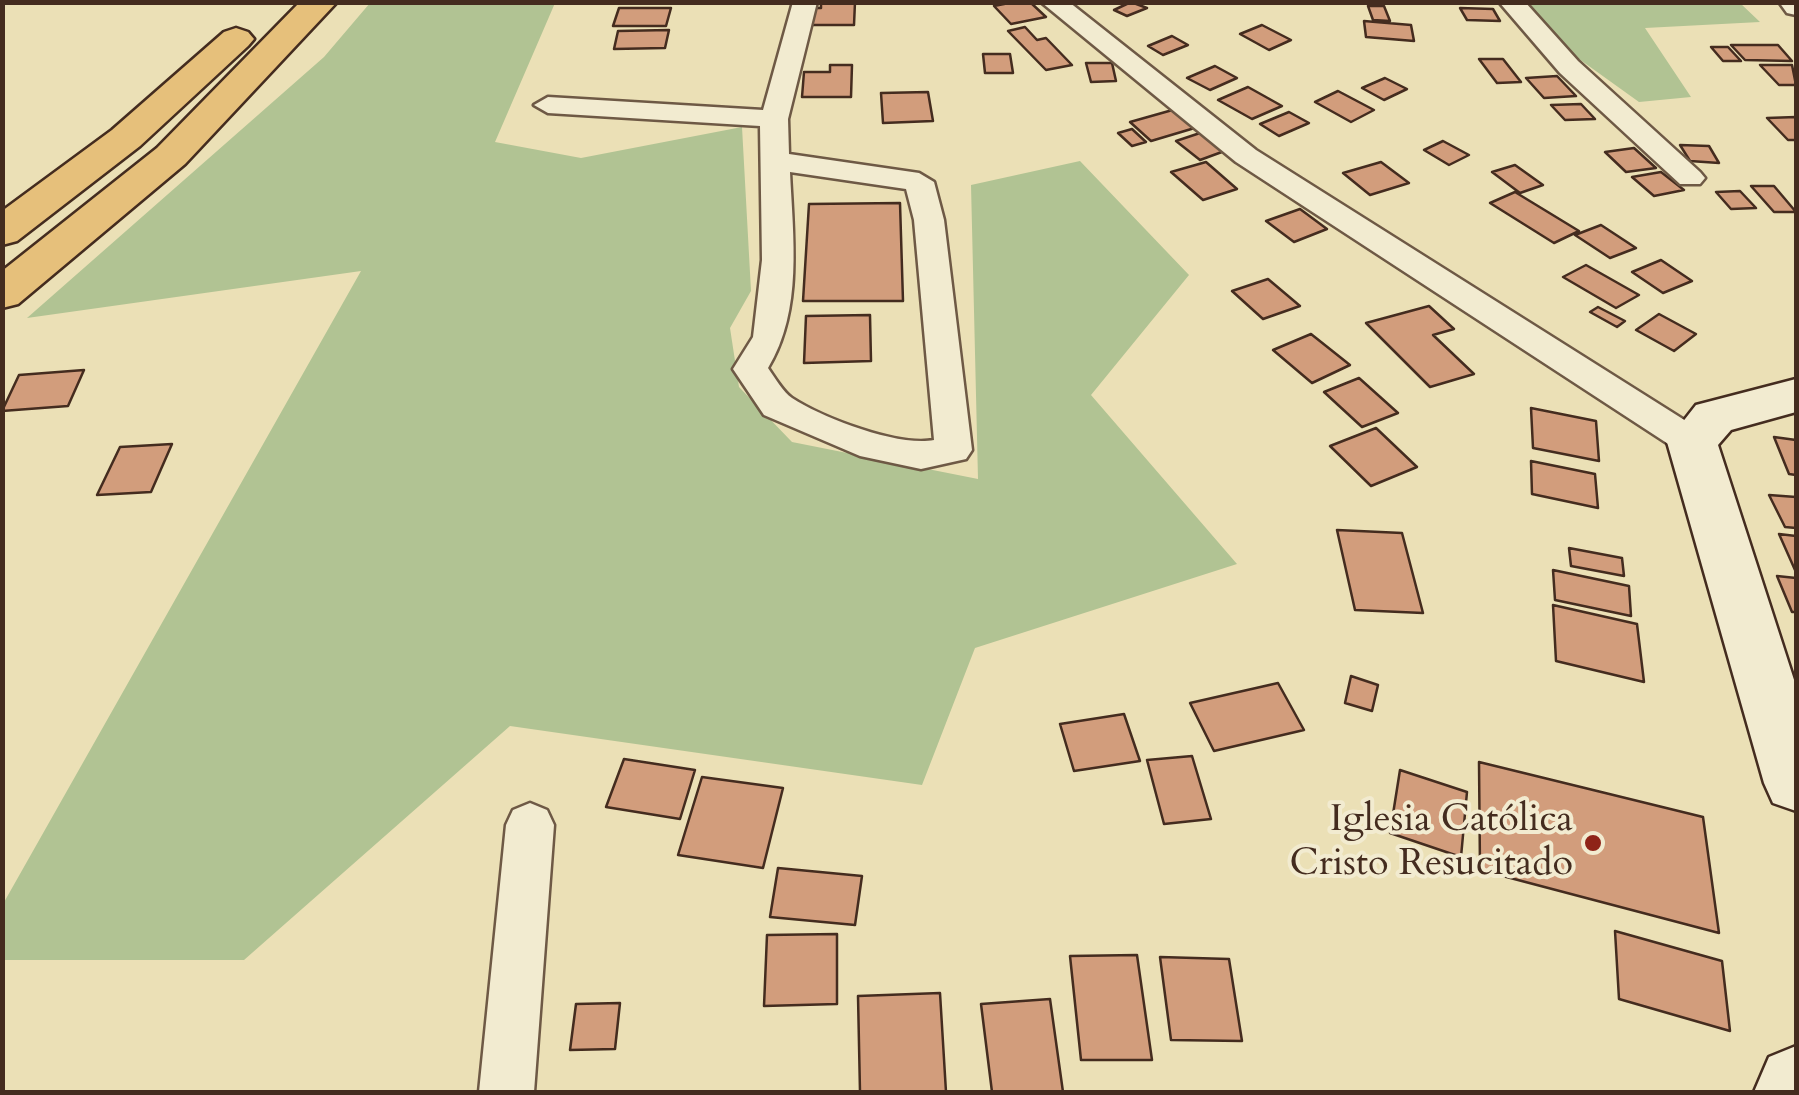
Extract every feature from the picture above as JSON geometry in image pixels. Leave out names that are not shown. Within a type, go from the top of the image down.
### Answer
[{"type":"main road","points":[[2,232],[126,138],[274,2]]},
{"type":"main road","points":[[2,294],[171,156],[320,2]]},
{"type":"street","points":[[775,162],[919,182],[929,220],[952,450],[921,456],[873,447],[777,406],[750,369],[770,336],[778,260],[775,162],[774,119],[805,2]]},
{"type":"street","points":[[1053,2],[1246,156],[1692,442],[1796,782]]},
{"type":"street","points":[[1511,2],[1569,67],[1690,178]]},
{"type":"street","points":[[548,105],[774,119]]},
{"type":"street","points":[[1692,442],[1714,417],[1796,396]]},
{"type":"street","points":[[506,1092],[530,824]]},
{"type":"street","points":[[1792,1092],[1796,1084]]},
{"type":"green space","points":[[370,3],[555,3],[495,142],[581,158],[742,127],[751,291],[730,328],[739,387],[792,442],[978,479],[971,185],[1080,161],[1189,275],[1091,395],[1237,564],[975,648],[922,785],[510,726],[244,960],[3,960],[3,904],[361,271],[27,318],[324,57]]},
{"type":"green space","points":[[1530,3],[1740,3],[1760,22],[1645,28],[1691,97],[1639,102],[1547,36]]},
{"type":"building","points":[[821,2],[855,2],[854,25],[804,25],[805,8],[821,8]]},
{"type":"building","points":[[1030,2],[1046,17],[1011,24],[994,6]]},
{"type":"building","points":[[1131,2],[1147,8],[1127,16],[1114,10]]},
{"type":"building","points":[[1368,6],[1384,6],[1390,21],[1373,20]]},
{"type":"building","points":[[619,8],[671,8],[666,26],[613,26]]},
{"type":"building","points":[[1460,8],[1493,9],[1500,21],[1467,20]]},
{"type":"building","points":[[1364,21],[1411,25],[1414,41],[1366,37]]},
{"type":"building","points":[[1262,25],[1291,40],[1269,50],[1240,34]]},
{"type":"building","points":[[1025,27],[1037,40],[1046,38],[1072,65],[1046,70],[1008,31]]},
{"type":"building","points":[[669,30],[665,48],[614,49],[618,31]]},
{"type":"building","points":[[1172,36],[1188,45],[1163,55],[1148,46]]},
{"type":"building","points":[[1731,45],[1778,45],[1792,61],[1745,60]]},
{"type":"building","points":[[1711,47],[1728,47],[1741,61],[1723,61]]},
{"type":"building","points":[[983,54],[1010,54],[1013,73],[985,73]]},
{"type":"building","points":[[1479,59],[1503,59],[1521,82],[1497,83]]},
{"type":"building","points":[[1086,63],[1112,63],[1116,81],[1091,82]]},
{"type":"building","points":[[830,65],[852,65],[851,97],[802,97],[804,72],[830,72]]},
{"type":"building","points":[[1760,65],[1792,65],[1796,85],[1779,85]]},
{"type":"building","points":[[1215,66],[1237,78],[1210,90],[1187,78]]},
{"type":"building","points":[[1557,76],[1576,96],[1544,98],[1526,78]]},
{"type":"building","points":[[1385,78],[1407,89],[1384,100],[1362,88]]},
{"type":"building","points":[[1248,87],[1282,106],[1252,119],[1218,100]]},
{"type":"building","points":[[1338,91],[1374,110],[1351,122],[1315,102]]},
{"type":"building","points":[[928,92],[933,121],[883,123],[881,93]]},
{"type":"building","points":[[1581,104],[1595,119],[1565,120],[1551,105]]},
{"type":"building","points":[[1176,109],[1198,127],[1151,141],[1130,122]]},
{"type":"building","points":[[1289,112],[1309,123],[1279,136],[1260,124]]},
{"type":"building","points":[[1796,117],[1796,140],[1788,140],[1767,118]]},
{"type":"building","points":[[1132,129],[1146,142],[1132,146],[1118,133]]},
{"type":"building","points":[[1206,131],[1230,149],[1200,160],[1176,141]]},
{"type":"building","points":[[1443,141],[1469,155],[1449,165],[1424,150]]},
{"type":"building","points":[[1680,145],[1709,146],[1719,163],[1690,161]]},
{"type":"building","points":[[1634,148],[1656,168],[1626,172],[1605,152]]},
{"type":"building","points":[[1206,162],[1237,189],[1203,200],[1171,172]]},
{"type":"building","points":[[1381,162],[1409,183],[1370,195],[1343,173]]},
{"type":"building","points":[[1515,165],[1543,185],[1520,193],[1492,172]]},
{"type":"building","points":[[1661,172],[1684,190],[1654,196],[1632,177]]},
{"type":"building","points":[[1751,186],[1774,186],[1796,212],[1774,212]]},
{"type":"building","points":[[1740,191],[1756,208],[1731,209],[1716,192]]},
{"type":"building","points":[[1515,192],[1579,231],[1554,243],[1490,203]]},
{"type":"building","points":[[900,203],[903,301],[803,301],[809,204]]},
{"type":"building","points":[[1300,209],[1327,229],[1294,242],[1266,221]]},
{"type":"building","points":[[1601,225],[1636,248],[1610,258],[1575,235]]},
{"type":"building","points":[[1661,260],[1692,281],[1663,293],[1632,272]]},
{"type":"building","points":[[1586,265],[1639,295],[1616,308],[1563,277]]},
{"type":"building","points":[[1268,279],[1300,306],[1263,319],[1232,291]]},
{"type":"building","points":[[1429,306],[1454,329],[1433,335],[1474,374],[1430,387],[1366,323]]},
{"type":"building","points":[[1598,307],[1625,321],[1617,327],[1590,312]]},
{"type":"building","points":[[1659,314],[1696,334],[1674,351],[1636,330]]},
{"type":"building","points":[[870,315],[871,361],[804,363],[806,316]]},
{"type":"building","points":[[1311,334],[1350,365],[1312,383],[1273,350]]},
{"type":"building","points":[[84,370],[68,406],[2,411],[19,375]]},
{"type":"building","points":[[1359,378],[1398,413],[1362,427],[1324,392]]},
{"type":"building","points":[[1531,408],[1596,421],[1599,461],[1533,448]]},
{"type":"building","points":[[1376,428],[1417,467],[1371,486],[1330,446]]},
{"type":"building","points":[[1774,437],[1796,440],[1796,475],[1789,474]]},
{"type":"building","points":[[172,444],[151,492],[97,495],[120,447]]},
{"type":"building","points":[[1531,461],[1595,474],[1598,508],[1532,494]]},
{"type":"building","points":[[1769,495],[1796,497],[1796,528],[1785,527]]},
{"type":"building","points":[[1337,530],[1402,533],[1423,613],[1355,610]]},
{"type":"building","points":[[1779,534],[1796,536],[1796,570],[1795,570]]},
{"type":"building","points":[[1569,548],[1622,558],[1624,576],[1571,566]]},
{"type":"building","points":[[1553,570],[1629,586],[1631,616],[1555,600]]},
{"type":"building","points":[[1777,576],[1796,578],[1796,612],[1792,612]]},
{"type":"building","points":[[1553,605],[1637,624],[1644,682],[1556,661]]},
{"type":"building","points":[[1351,676],[1378,685],[1372,711],[1345,703]]},
{"type":"building","points":[[1278,683],[1304,730],[1214,751],[1190,703]]},
{"type":"building","points":[[1124,714],[1140,761],[1074,771],[1060,724]]},
{"type":"building","points":[[1192,756],[1211,819],[1164,824],[1147,760]]},
{"type":"building","points":[[624,759],[695,770],[680,819],[606,807]]},
{"type":"building","name":"Iglesia Católica Cristo Resucitado","points":[[1479,762],[1703,817],[1719,933],[1480,870]]},
{"type":"building","points":[[1400,770],[1467,792],[1461,857],[1390,833]]},
{"type":"building","points":[[702,777],[783,788],[763,868],[678,855]]},
{"type":"building","points":[[778,868],[862,876],[855,925],[770,917]]},
{"type":"building","points":[[1615,931],[1722,961],[1730,1031],[1619,999]]},
{"type":"building","points":[[837,934],[837,1004],[764,1006],[767,935]]},
{"type":"building","points":[[1137,955],[1152,1060],[1081,1060],[1070,956]]},
{"type":"building","points":[[1160,957],[1229,959],[1242,1041],[1171,1040]]},
{"type":"building","points":[[940,993],[946,1092],[860,1092],[858,996]]},
{"type":"building","points":[[1050,999],[1063,1092],[992,1092],[981,1004]]},
{"type":"building","points":[[620,1003],[615,1049],[570,1050],[576,1004]]},
{"type":"place","name":"Iglesia Católica Cristo Resucitado","points":[[1593,843]]}]
